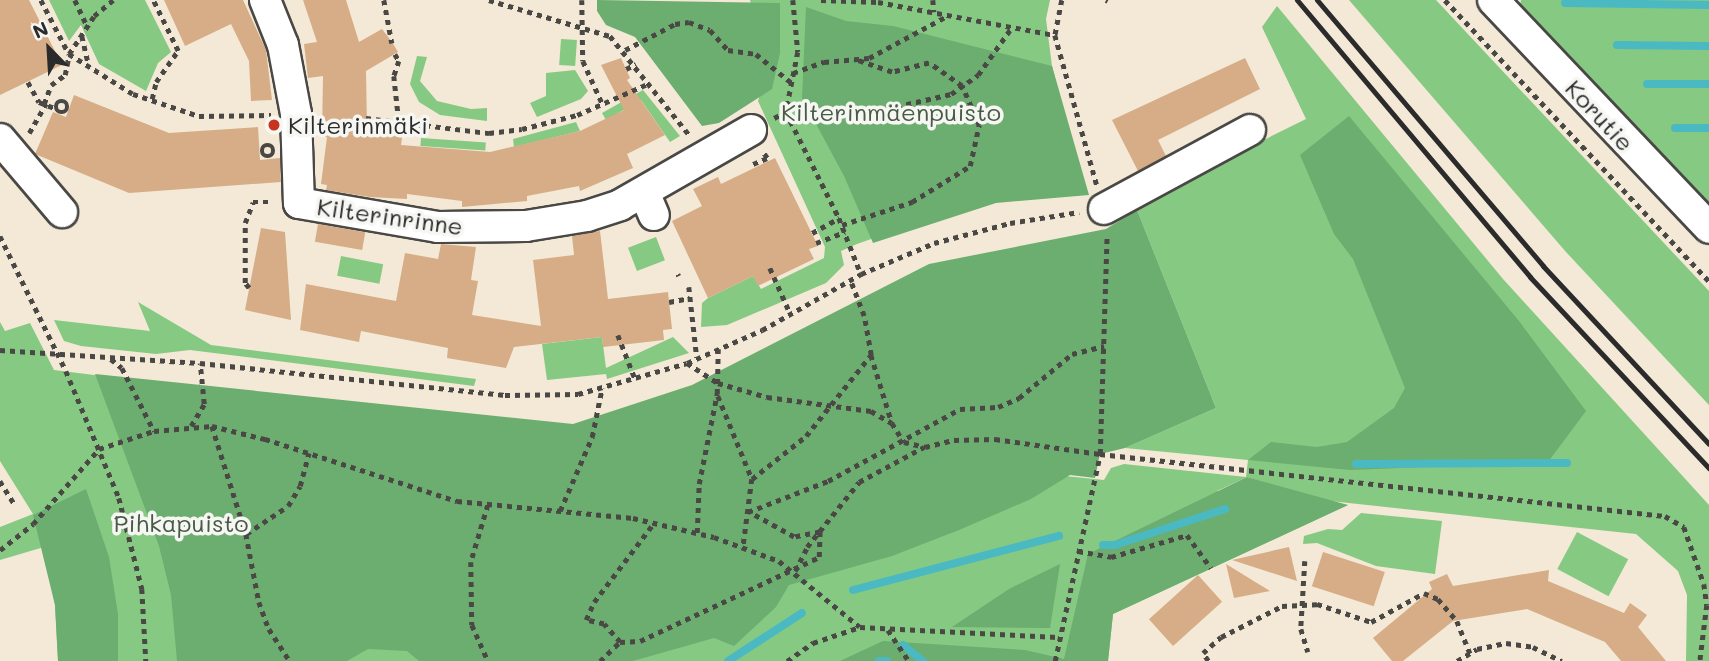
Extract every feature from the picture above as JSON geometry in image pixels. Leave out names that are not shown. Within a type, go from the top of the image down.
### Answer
[{"type":"street","name":"Kilterinrinne","points":[[265,0],[283,45],[296,114],[299,203],[385,230],[436,237],[524,238],[637,210],[704,157],[751,130]]},
{"type":"street","name":"Korutie","points":[[1493,0],[1709,228]]},
{"type":"street","points":[[1104,209],[1250,130]]},
{"type":"street","points":[[14,138],[62,212]]},
{"type":"path","points":[[41,0],[69,54],[89,68],[152,99],[199,116],[296,114]]},
{"type":"path","points":[[75,0],[87,26]]},
{"type":"path","points":[[14,138],[45,104],[51,85],[65,75],[69,54],[87,26],[113,0]]},
{"type":"path","points":[[152,99],[156,82],[178,51],[153,0]]},
{"type":"path","points":[[384,0],[392,43]]},
{"type":"path","points":[[582,0],[583,61],[603,105]]},
{"type":"path","points":[[793,0],[797,52],[786,112],[839,218],[861,274]]},
{"type":"path","points":[[821,0],[878,1],[1055,35]]},
{"type":"path","points":[[933,0],[934,12]]},
{"type":"path","points":[[1055,661],[1058,637],[1100,454],[1104,346],[1104,209],[1055,35],[1062,0]]},
{"type":"path","points":[[1445,0],[1709,281]]},
{"type":"path","points":[[493,1],[582,31],[610,36],[636,64],[704,157]]},
{"type":"path","points":[[793,73],[824,62],[869,58],[949,15]]},
{"type":"path","points":[[625,50],[675,24],[689,22],[710,30],[728,50],[756,54],[792,83]]},
{"type":"path","points":[[786,112],[877,111],[914,105],[962,86],[978,75],[1012,27]]},
{"type":"path","points":[[82,36],[89,68]]},
{"type":"path","points":[[395,54],[399,61],[394,75],[399,122]]},
{"type":"path","points":[[842,226],[912,202],[970,166],[979,125],[962,86],[929,63],[892,72],[854,59]]},
{"type":"path","points":[[626,69],[636,64]]},
{"type":"path","points":[[29,81],[45,104],[57,108],[68,110],[62,102],[57,108]]},
{"type":"path","points":[[366,118],[489,133],[532,128],[603,105],[650,83]]},
{"type":"path","points":[[249,288],[245,283],[245,223],[253,202],[299,203]]},
{"type":"path","points":[[0,350],[60,357],[200,363],[505,394],[578,394],[636,380],[687,363],[790,313],[861,274],[969,233],[1048,215],[1104,209]]},
{"type":"path","points":[[812,233],[839,218]]},
{"type":"path","points":[[816,243],[845,232]]},
{"type":"path","points":[[0,236],[60,357],[99,449],[131,539],[142,589],[146,661]]},
{"type":"path","points":[[770,268],[790,313]]},
{"type":"path","points":[[850,280],[864,316],[871,355],[892,423],[904,442],[925,447]]},
{"type":"path","points":[[689,287],[697,358]]},
{"type":"path","points":[[669,302],[690,298]]},
{"type":"path","points":[[618,335],[636,380]]},
{"type":"path","points":[[748,512],[828,481],[845,467],[904,442],[960,409],[998,407],[1019,398],[1072,354],[1104,346]]},
{"type":"path","points":[[697,533],[699,484],[717,394],[718,349]]},
{"type":"path","points":[[752,479],[806,436],[833,406],[871,355]]},
{"type":"path","points":[[110,359],[122,368],[154,431]]},
{"type":"path","points":[[191,426],[204,404],[200,363]]},
{"type":"path","points":[[687,363],[718,383],[767,397],[871,411],[892,423]]},
{"type":"path","points":[[560,511],[592,437],[601,388]]},
{"type":"path","points":[[717,394],[752,479],[743,548]]},
{"type":"path","points":[[0,550],[33,524],[99,449],[154,431],[212,426],[309,453],[414,489],[488,505],[654,522],[697,533],[743,548],[794,571],[860,628]]},
{"type":"path","points":[[212,426],[246,534],[259,602],[269,629],[290,661]]},
{"type":"path","points":[[794,571],[859,482],[925,447],[954,440],[995,439],[1100,454],[1665,516],[1684,527],[1704,584],[1707,605],[1700,661]]},
{"type":"path","points":[[246,534],[289,506],[309,453]]},
{"type":"path","points":[[0,481],[15,505]]},
{"type":"path","points":[[488,505],[471,562],[472,625],[488,661]]},
{"type":"path","points":[[748,512],[794,537],[820,532]]},
{"type":"path","points":[[620,642],[604,624],[586,620],[594,602],[654,522]]},
{"type":"path","points":[[600,661],[620,642],[640,642],[691,614],[794,571],[819,557],[820,532]]},
{"type":"path","points":[[1078,551],[1111,557],[1187,535],[1211,568]]},
{"type":"path","points":[[1305,561],[1301,604],[1308,652]]},
{"type":"path","points":[[1208,661],[1203,653],[1245,622],[1282,606],[1317,604],[1371,622],[1427,593],[1457,621],[1470,654]]},
{"type":"path","points":[[787,661],[813,643],[860,628],[1058,637]]},
{"type":"path","points":[[887,629],[909,661]]},
{"type":"path","points":[[1457,661],[1506,643],[1532,647],[1562,661]]},
{"type":"green space","points":[[49,0],[145,0],[171,52],[158,63],[146,91],[99,64],[81,25],[69,41]]},
{"type":"green space","points":[[597,0],[780,3],[780,53],[772,89],[719,123],[702,126],[635,37],[606,25],[597,11]]},
{"type":"green space","name":"Kilterinmäenpuisto","points":[[750,0],[1050,0],[1046,19],[1052,66],[1084,188],[1010,190],[857,244],[841,251],[844,265],[826,283],[727,325],[701,327],[702,303],[708,298],[753,276],[761,289],[824,258],[825,247],[758,101],[768,70]]},
{"type":"green space","points":[[1349,0],[1436,0],[1709,291],[1709,405],[1566,252]]},
{"type":"green space","points":[[1521,0],[1709,0],[1709,203],[1520,5]]},
{"type":"green space","name":"Pihkapuisto","points":[[1277,6],[1503,279],[1709,505],[1709,661],[1686,661],[1687,595],[1678,571],[1636,534],[1321,500],[1247,477],[1217,491],[1348,505],[1113,614],[1108,661],[58,661],[55,605],[44,547],[0,560],[0,527],[33,514],[0,461],[0,322],[5,331],[30,323],[54,370],[110,377],[1104,480],[1111,468],[1124,464],[1246,477],[1248,460],[1125,448],[1216,408],[1137,210],[1165,189],[1306,119],[1262,27]]},
{"type":"green space","name":"Kilterinmäenpuisto","points":[[806,7],[846,21],[893,26],[1052,66],[1089,195],[996,203],[873,243],[844,176],[802,98]]},
{"type":"green space","points":[[561,39],[577,40],[575,66],[559,65]]},
{"type":"green space","points":[[417,56],[427,57],[420,81],[437,101],[471,109],[487,108],[487,121],[440,115],[419,102],[410,84]]},
{"type":"green space","points":[[575,70],[588,91],[581,99],[537,117],[530,103],[546,96],[546,73]]},
{"type":"green space","points":[[643,90],[680,136],[670,142],[641,100],[606,120],[602,113]]},
{"type":"green space","points":[[1349,116],[1519,321],[1586,411],[1548,462],[1350,470],[1248,460],[1271,442],[1317,447],[1347,442],[1394,408],[1405,388],[1353,259],[1334,234],[1300,155]]},
{"type":"green space","points":[[576,122],[580,131],[514,147],[513,139]]},
{"type":"green space","points":[[421,138],[486,143],[485,151],[420,146]]},
{"type":"green space","name":"Pihkapuisto","points":[[1137,210],[1216,408],[1125,448],[1100,454],[1095,478],[1070,475],[1031,499],[959,530],[892,556],[789,585],[776,607],[734,646],[714,638],[633,661],[419,661],[407,651],[368,649],[347,661],[177,661],[171,595],[159,546],[95,374],[573,424],[692,385],[929,264],[1106,229]]},
{"type":"green space","points":[[656,237],[665,260],[637,271],[628,248]]},
{"type":"green space","points":[[341,256],[383,264],[379,284],[337,276]]},
{"type":"green space","points":[[138,302],[211,345],[476,379],[474,386],[190,350],[156,354],[81,346],[64,341],[54,320],[150,331]]},
{"type":"green space","points":[[602,337],[606,368],[673,337],[689,353],[607,379],[606,374],[547,380],[542,344]]},
{"type":"green space","points":[[1247,477],[1348,505],[1113,614],[1108,661],[840,661],[883,641],[1025,650],[1064,659],[1088,554]]},
{"type":"green space","points":[[86,489],[109,557],[118,614],[118,661],[58,661],[55,605],[33,515]]},
{"type":"green space","points":[[1361,513],[1442,521],[1435,574],[1376,566],[1317,543],[1303,544],[1304,536],[1328,529],[1342,530]]},
{"type":"green space","points":[[1577,532],[1628,559],[1608,596],[1557,569]]},
{"type":"green space","points":[[1060,564],[1050,628],[952,627],[1009,589]]},
{"type":"building","points":[[0,0],[29,0],[62,65],[0,95]]},
{"type":"building","points":[[164,0],[243,0],[266,50],[272,100],[251,101],[249,61],[231,24],[185,46]]},
{"type":"building","points":[[303,0],[346,0],[359,42],[382,29],[392,42],[398,52],[366,71],[367,128],[403,131],[401,145],[490,152],[580,131],[624,110],[601,65],[621,58],[630,78],[627,80],[665,135],[627,154],[633,168],[580,191],[579,186],[527,196],[527,201],[462,207],[462,201],[407,194],[407,199],[326,190],[327,185],[321,184],[327,137],[322,137],[323,76],[308,78],[304,44],[317,42]]},
{"type":"building","points":[[1245,58],[1260,89],[1158,140],[1166,156],[1138,171],[1112,120]]},
{"type":"building","points":[[74,95],[169,133],[258,127],[260,160],[280,158],[281,182],[129,193],[35,154],[53,112],[66,117]]},
{"type":"building","points":[[775,158],[818,246],[809,249],[814,259],[758,286],[753,276],[708,298],[672,221],[702,206],[693,189],[718,177],[721,184]]},
{"type":"building","points":[[318,224],[365,232],[362,250],[315,242]]},
{"type":"building","points":[[261,228],[285,232],[291,320],[245,310]]},
{"type":"building","points":[[600,231],[608,299],[668,292],[672,329],[663,330],[664,340],[603,347],[602,337],[514,347],[506,368],[447,358],[448,348],[361,331],[359,342],[300,330],[306,284],[396,301],[405,253],[438,259],[441,244],[476,247],[471,280],[478,281],[472,315],[541,326],[533,260],[574,255],[572,236]]},
{"type":"building","points":[[1289,547],[1297,581],[1232,560]]},
{"type":"building","points":[[1323,552],[1385,572],[1374,606],[1312,586]]},
{"type":"building","points":[[1226,564],[1270,591],[1234,598]]},
{"type":"building","points":[[1549,570],[1548,581],[1624,613],[1630,603],[1647,615],[1638,627],[1666,661],[1621,661],[1605,642],[1527,609],[1453,621],[1403,661],[1392,661],[1373,638],[1432,589],[1429,582],[1447,574],[1453,586]]},
{"type":"building","points":[[1198,575],[1222,602],[1173,646],[1149,619]]},
{"type":"waterway","points":[[1565,3],[1709,5]]},
{"type":"waterway","points":[[1617,45],[1709,46]]},
{"type":"waterway","points":[[1647,84],[1709,84]]},
{"type":"waterway","points":[[1675,128],[1709,128]]},
{"type":"waterway","points":[[1356,464],[1567,463]]},
{"type":"waterway","points":[[1103,545],[1115,545],[1225,509]]},
{"type":"waterway","points":[[853,590],[1059,536]]},
{"type":"waterway","points":[[728,661],[802,613]]},
{"type":"waterway","points":[[903,645],[923,661]]},
{"type":"waterway","points":[[879,661],[887,661]]},
{"type":"railway","points":[[1297,0],[1530,277],[1709,468]]},
{"type":"railway","points":[[1317,0],[1543,266],[1709,444]]},
{"type":"place","name":"Kilterinmäki","points":[[274,125]]}]
